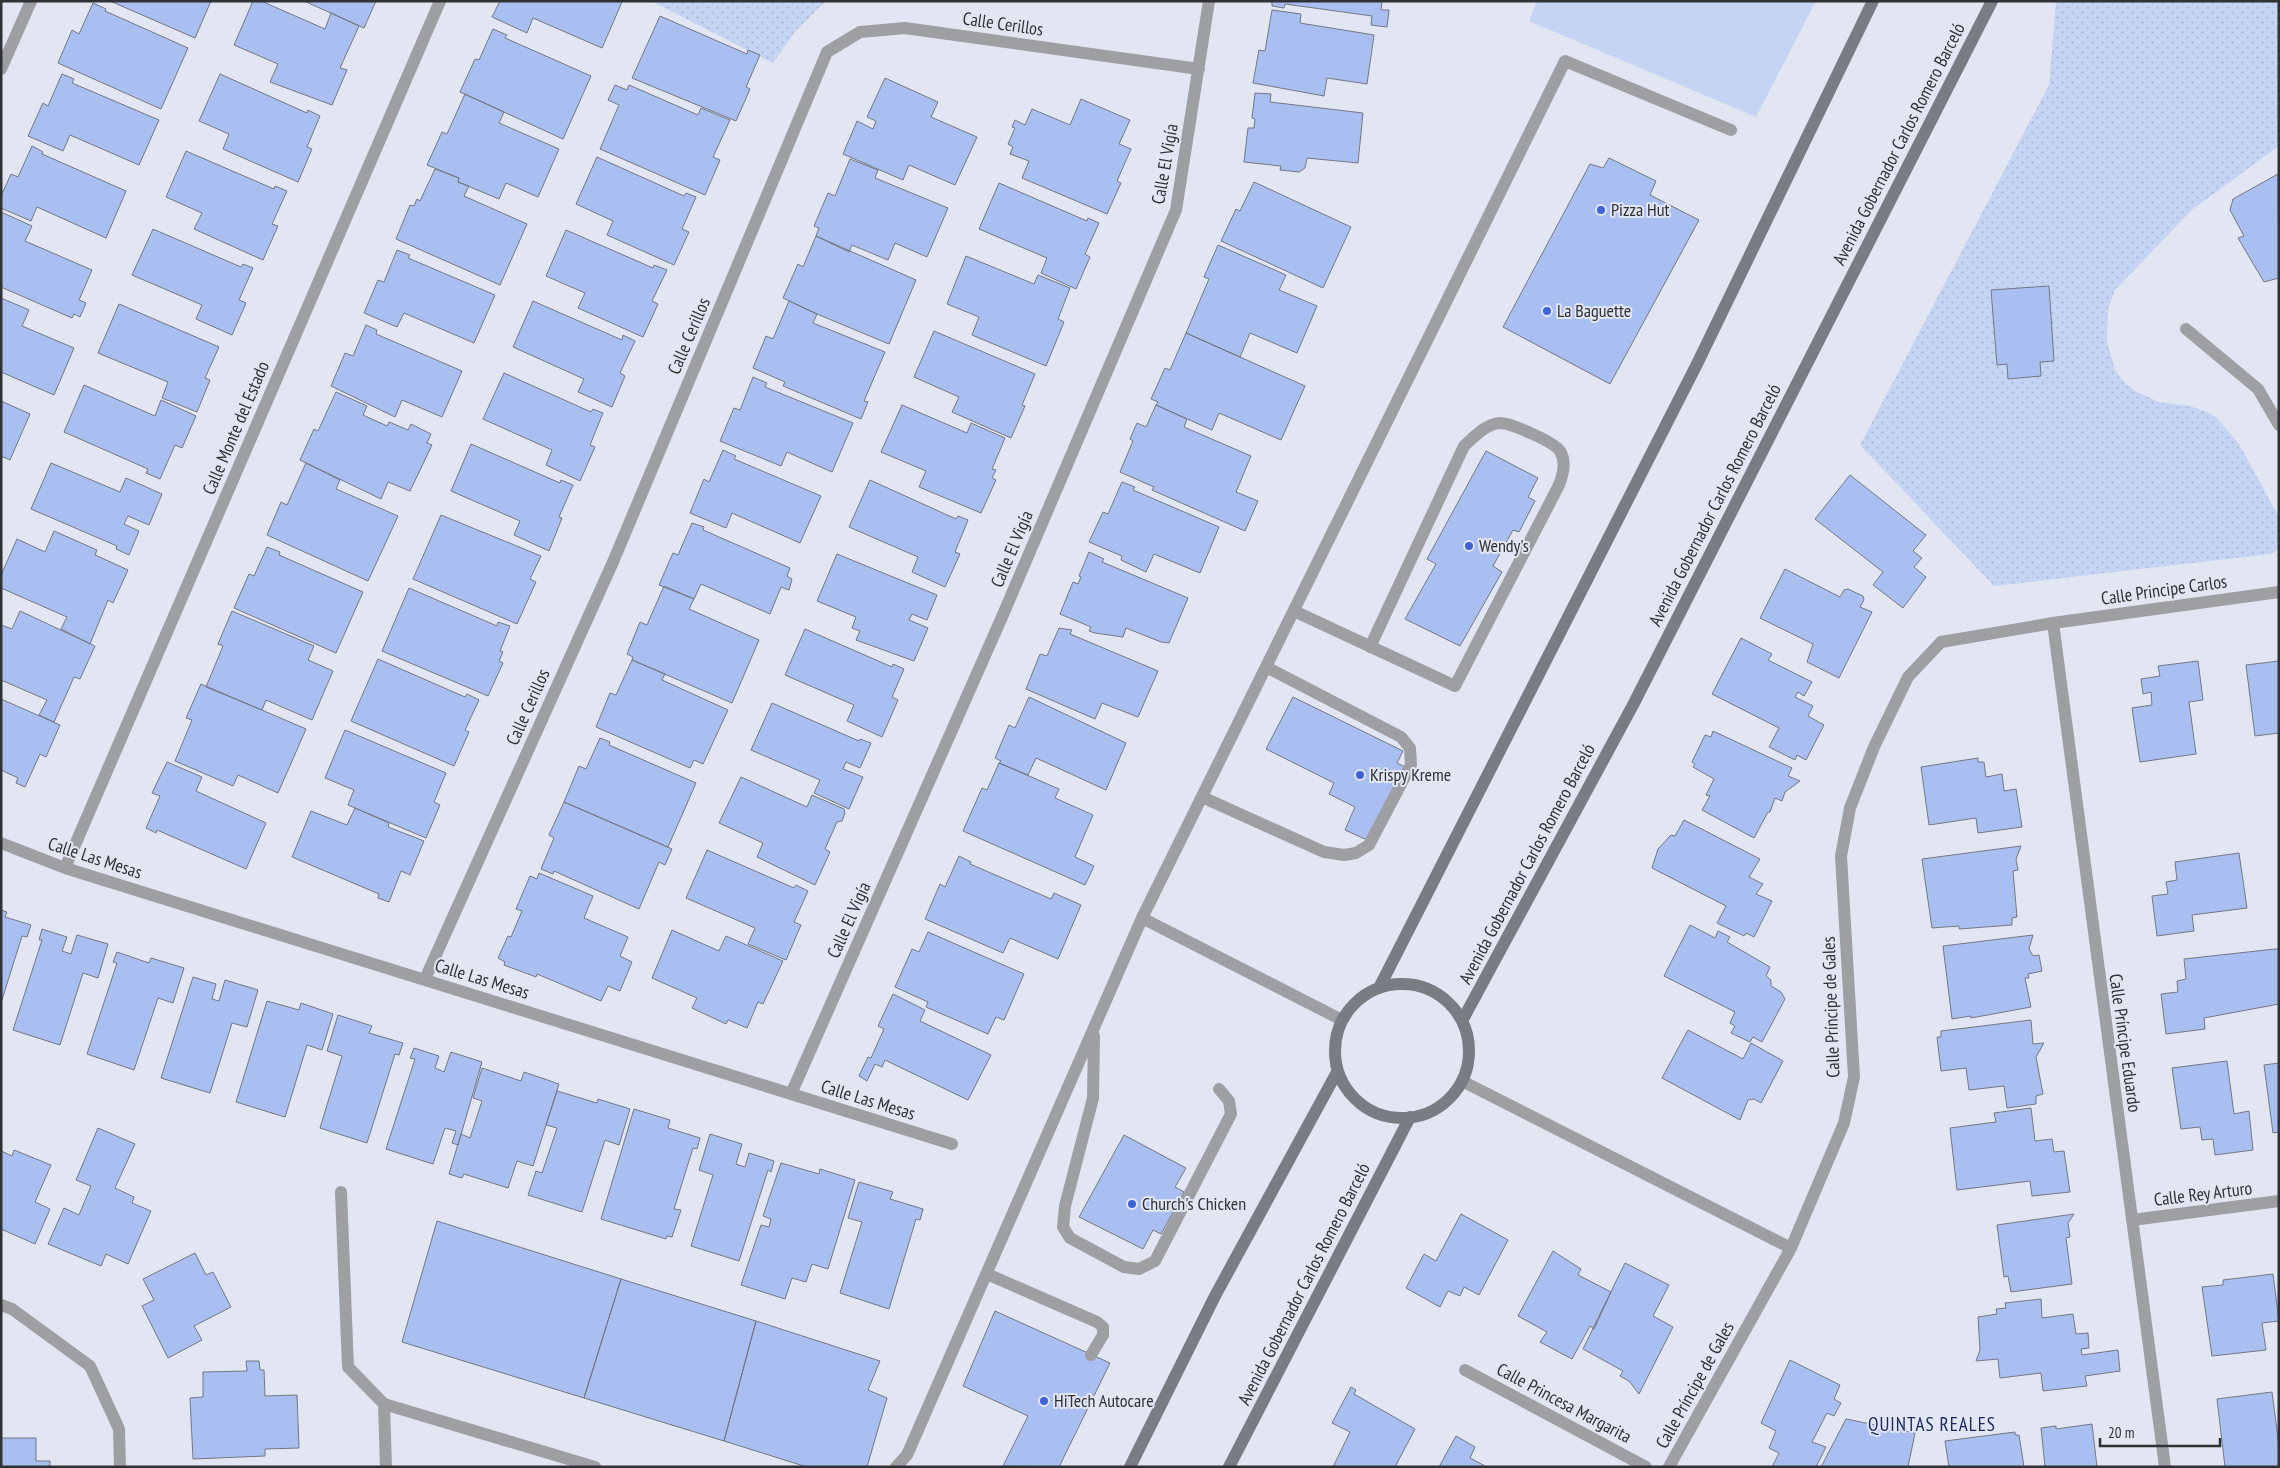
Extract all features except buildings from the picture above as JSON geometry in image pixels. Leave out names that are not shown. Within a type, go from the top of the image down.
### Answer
[{"type":"main road","points":[[1379,988],[1697,364],[1874,1]]},
{"type":"main road","name":"Avenida Gobernador Carlos Romero Barceló","points":[[1462,1021],[1637,696],[1992,1]]},
{"type":"main road","points":[[1408,983],[1433,991],[1453,1007],[1466,1030],[1469,1056],[1462,1081],[1445,1102],[1423,1115],[1397,1118],[1371,1111],[1351,1095],[1337,1072],[1335,1046],[1342,1020],[1358,1000],[1379,988],[1408,983]]},
{"type":"main road","points":[[1130,1467],[1215,1296],[1337,1072]]},
{"type":"main road","name":"Avenida Gobernador Carlos Romero Barceló","points":[[1230,1467],[1410,1117]]},
{"type":"street","points":[[1,69],[31,1]]},
{"type":"street","name":"Calle Monte del Estado","points":[[65,868],[440,1]]},
{"type":"street","name":"Calle El Vigía","points":[[791,1094],[998,626],[1176,210],[1209,1]]},
{"type":"street","name":"Calle Cerillos","points":[[425,979],[613,562],[827,52],[860,32],[905,28],[1199,69]]},
{"type":"street","points":[[896,1467],[907,1455],[1142,918],[1565,61],[1731,130]]},
{"type":"street","points":[[2186,329],[2258,389],[2279,425]]},
{"type":"street","points":[[1294,611],[1370,647],[1455,686],[1559,485],[1565,468],[1560,451],[1541,437],[1502,423],[1491,425],[1479,432],[1464,446],[1370,647]]},
{"type":"street","name":"Calle Principe Carlos","points":[[2053,623],[2279,592]]},
{"type":"street","name":"Calle Príncipe Eduardo","points":[[2053,623],[2165,1467]]},
{"type":"street","name":"Calle Príncipe de Gales","points":[[1669,1467],[1791,1248],[1844,1123],[1854,1078],[1841,856],[1850,808],[1874,747],[1908,677],[1941,642],[2053,623]]},
{"type":"street","points":[[1202,797],[1324,852],[1350,854],[1369,845],[1411,765],[1410,748],[1400,737],[1266,667]]},
{"type":"street","name":"Calle Las Mesas","points":[[1,843],[65,868],[952,1144]]},
{"type":"street","points":[[1142,918],[1342,1020]]},
{"type":"street","points":[[1094,1028],[1093,1098],[1065,1206],[1063,1227],[1070,1238],[1124,1267],[1139,1269],[1155,1261],[1231,1114],[1228,1100],[1219,1089]]},
{"type":"street","points":[[1462,1081],[1791,1248]]},
{"type":"street","points":[[341,1192],[348,1367],[384,1404],[595,1467]]},
{"type":"street","name":"Calle Rey Arturo","points":[[2132,1220],[2279,1202]]},
{"type":"street","points":[[987,1274],[1097,1322],[1103,1327],[1103,1335],[1091,1355]]},
{"type":"street","points":[[1,1304],[12,1309],[90,1366],[119,1429],[120,1467]]},
{"type":"street","name":"Calle Princesa Margarita","points":[[1465,1370],[1646,1467]]},
{"type":"street","points":[[384,1404],[386,1467]]},
{"type":"shaded area","points":[[651,1],[826,1],[795,32],[773,63]]},
{"type":"shaded area","points":[[1537,1],[1816,1],[1756,117],[1529,21]]},
{"type":"shaded area","points":[[2056,1],[2279,1],[2279,146],[2193,209],[2115,290],[2108,309],[2107,342],[2115,370],[2124,382],[2135,391],[2159,402],[2190,406],[2216,417],[2239,444],[2279,517],[2279,548],[2271,554],[1994,586],[1860,445],[2049,85]]},
{"type":"place","name":"Pizza Hut","points":[[1601,210]]},
{"type":"place","name":"La Baguette","points":[[1547,311]]},
{"type":"place","name":"Wendy's","points":[[1469,546]]},
{"type":"place","name":"Krispy Kreme","points":[[1360,775]]},
{"type":"place","name":"Church's Chicken","points":[[1132,1204]]},
{"type":"place","name":"HiTech Autocare","points":[[1044,1401]]},
{"type":"district","name":"QUINTAS REALES","points":[[1932,1424]]}]
